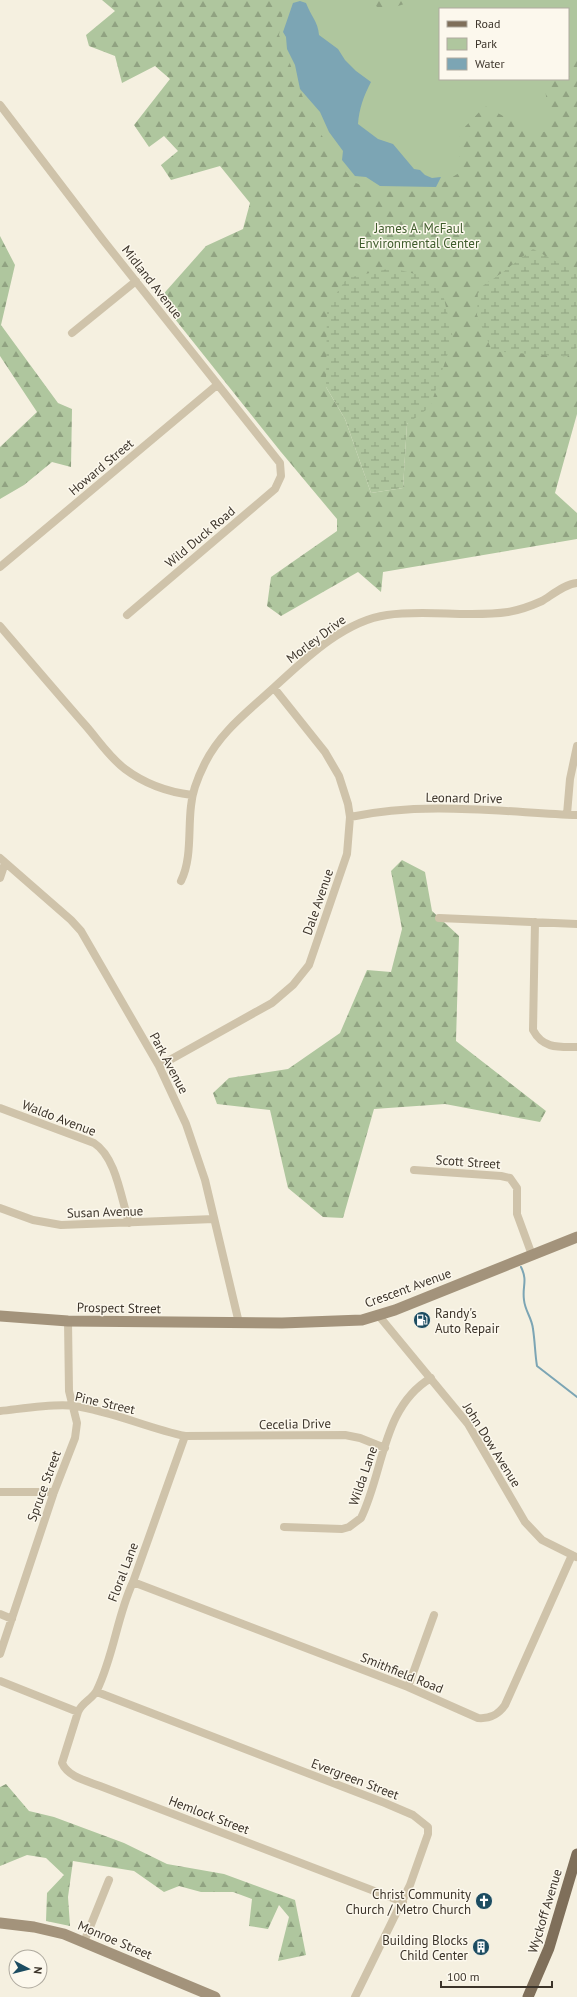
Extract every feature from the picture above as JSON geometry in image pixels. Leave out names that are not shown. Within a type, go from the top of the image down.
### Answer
[{"type":"main road","name":"Crescent Avenue","points":[[239,1323],[345,1322],[379,1316],[577,1237]]},
{"type":"main road","name":"Prospect Street","points":[[0,1316],[68,1322],[239,1323]]},
{"type":"main road","name":"Wyckoff Avenue","points":[[528,1997],[549,1948],[577,1854]]},
{"type":"main road","name":"Monroe Street","points":[[0,1924],[34,1927],[64,1934],[215,1997]]},
{"type":"street","name":"Midland Avenue","points":[[0,105],[217,385],[277,457],[281,473]]},
{"type":"street","points":[[72,333],[136,280]]},
{"type":"street","name":"Howard Street","points":[[0,567],[217,385]]},
{"type":"street","name":"Wild Duck Road","points":[[127,615],[275,489],[279,483],[281,473]]},
{"type":"street","name":"Morley Drive","points":[[181,881],[185,872],[187,860],[192,795],[205,763],[224,734],[236,720],[312,654],[337,636],[361,622],[373,618],[400,613],[469,615],[514,611],[532,606],[577,584]]},
{"type":"street","points":[[0,626],[110,756],[136,777],[162,789],[192,795]]},
{"type":"street","name":"Dale Avenue","points":[[159,1066],[272,1003],[293,986],[309,965],[322,931],[347,854],[350,817],[344,787],[333,763],[302,720],[274,688]]},
{"type":"street","points":[[567,814],[570,779],[577,746]]},
{"type":"street","name":"Leonard Drive","points":[[350,817],[386,811],[412,809],[483,810],[577,815]]},
{"type":"street","points":[[0,878],[3,860]]},
{"type":"street","name":"Park Avenue","points":[[3,860],[71,920],[80,931],[159,1066],[194,1145],[204,1175],[239,1323]]},
{"type":"street","points":[[439,918],[577,924]]},
{"type":"street","points":[[536,922],[532,1024],[536,1036],[544,1044],[552,1046],[577,1047]]},
{"type":"street","name":"Waldo Avenue","points":[[0,1108],[94,1143],[100,1147],[110,1160],[129,1223]]},
{"type":"street","name":"Scott Street","points":[[414,1170],[501,1176],[510,1178],[517,1188],[517,1214],[532,1255]]},
{"type":"street","name":"Susan Avenue","points":[[0,1208],[32,1220],[61,1225],[214,1219]]},
{"type":"street","name":"John Dow Avenue","points":[[379,1316],[468,1424],[525,1522],[542,1540],[574,1556]]},
{"type":"street","name":"Spruce Street","points":[[0,1654],[54,1492],[75,1438],[77,1422],[69,1391],[68,1322]]},
{"type":"street","name":"Wilda Lane","points":[[284,1527],[342,1529],[356,1523],[365,1511],[399,1410],[415,1390],[431,1378]]},
{"type":"street","name":"Pine Street","points":[[0,1411],[73,1406],[116,1416],[163,1431],[185,1436],[204,1436]]},
{"type":"street","name":"Cecelia Drive","points":[[204,1436],[345,1435],[360,1438],[385,1448]]},
{"type":"street","name":"Floral Lane","points":[[97,1692],[106,1666],[123,1603],[133,1582],[185,1436]]},
{"type":"street","points":[[0,1492],[54,1492]]},
{"type":"street","name":"Smithfield Road","points":[[133,1582],[408,1687],[478,1718],[484,1719],[497,1714],[505,1705],[574,1556]]},
{"type":"street","points":[[0,1614],[12,1619]]},
{"type":"street","points":[[408,1687],[434,1615]]},
{"type":"street","points":[[0,1681],[78,1712],[81,1705],[97,1692]]},
{"type":"street","name":"Evergreen Street","points":[[97,1692],[385,1803],[413,1815],[428,1827],[428,1834],[403,1902],[355,1997]]},
{"type":"street","name":"Hemlock Street","points":[[78,1712],[62,1763],[69,1773],[403,1902]]},
{"type":"street","points":[[84,1942],[109,1880]]},
{"type":"green space","name":"James A. McFaul Environmental Center","points":[[102,0],[285,0],[279,35],[312,121],[353,182],[380,192],[436,187],[459,173],[460,132],[485,106],[536,134],[550,130],[544,80],[569,80],[569,62],[577,60],[577,273],[532,249],[502,273],[478,289],[567,356],[577,347],[577,414],[555,493],[577,513],[577,539],[383,572],[381,592],[358,572],[281,616],[267,606],[271,577],[337,531],[337,519],[281,452],[159,299],[206,246],[243,229],[250,203],[220,166],[171,180],[161,165],[178,151],[164,136],[149,147],[134,125],[170,79],[155,66],[122,83],[115,56],[89,46],[86,35],[115,11]],"holes":[[[326,387],[430,407],[407,424],[403,488],[371,493],[345,419]]]},
{"type":"green space","name":"James A. McFaul Environmental Center","points":[[258,0],[577,0],[577,372],[441,515]]},
{"type":"green space","points":[[369,0],[417,0],[382,11]]},
{"type":"green space","points":[[0,236],[15,265],[1,325],[58,403],[72,409],[71,467],[52,462],[24,485],[0,499],[0,447],[37,412],[0,356]]},
{"type":"green space","points":[[533,249],[577,273],[577,347],[567,357],[492,351],[477,315],[478,289]]},
{"type":"green space","points":[[392,268],[419,275],[443,294],[453,338],[430,407],[407,424],[403,488],[371,493],[345,419],[326,387],[327,307],[347,278]]},
{"type":"green space","points":[[402,860],[425,872],[432,911],[459,936],[456,1041],[546,1111],[540,1122],[445,1104],[374,1109],[343,1218],[323,1217],[288,1188],[270,1110],[217,1104],[213,1093],[229,1078],[288,1069],[340,1033],[367,970],[391,972],[402,929],[391,871]]},
{"type":"green space","points":[[6,1784],[29,1811],[54,1817],[124,1843],[167,1864],[224,1874],[295,1900],[306,1955],[278,1961],[289,1917],[279,1905],[268,1929],[249,1926],[252,1899],[233,1892],[201,1892],[179,1886],[164,1892],[134,1871],[73,1861],[68,1897],[70,1926],[46,1921],[47,1893],[64,1875],[46,1858],[27,1855],[0,1866],[0,1787]]},
{"type":"water","points":[[300,1],[306,3],[316,23],[319,35],[338,49],[345,60],[356,71],[371,82],[362,102],[358,124],[378,139],[393,144],[414,169],[420,170],[425,175],[432,178],[441,177],[436,187],[380,186],[366,177],[355,176],[342,160],[343,151],[329,132],[320,112],[300,89],[295,65],[287,49],[286,37],[283,32],[293,3]]},
{"type":"waterway","points":[[521,1267],[524,1276],[525,1304],[534,1334],[537,1366],[577,1397]]},
{"type":"place","name":"Randy's Auto Repair","points":[[422,1320]]},
{"type":"place","name":"Christ Community Church / Metro Church","points":[[484,1901]]},
{"type":"place","name":"Building Blocks Child Center","points":[[481,1947]]}]
